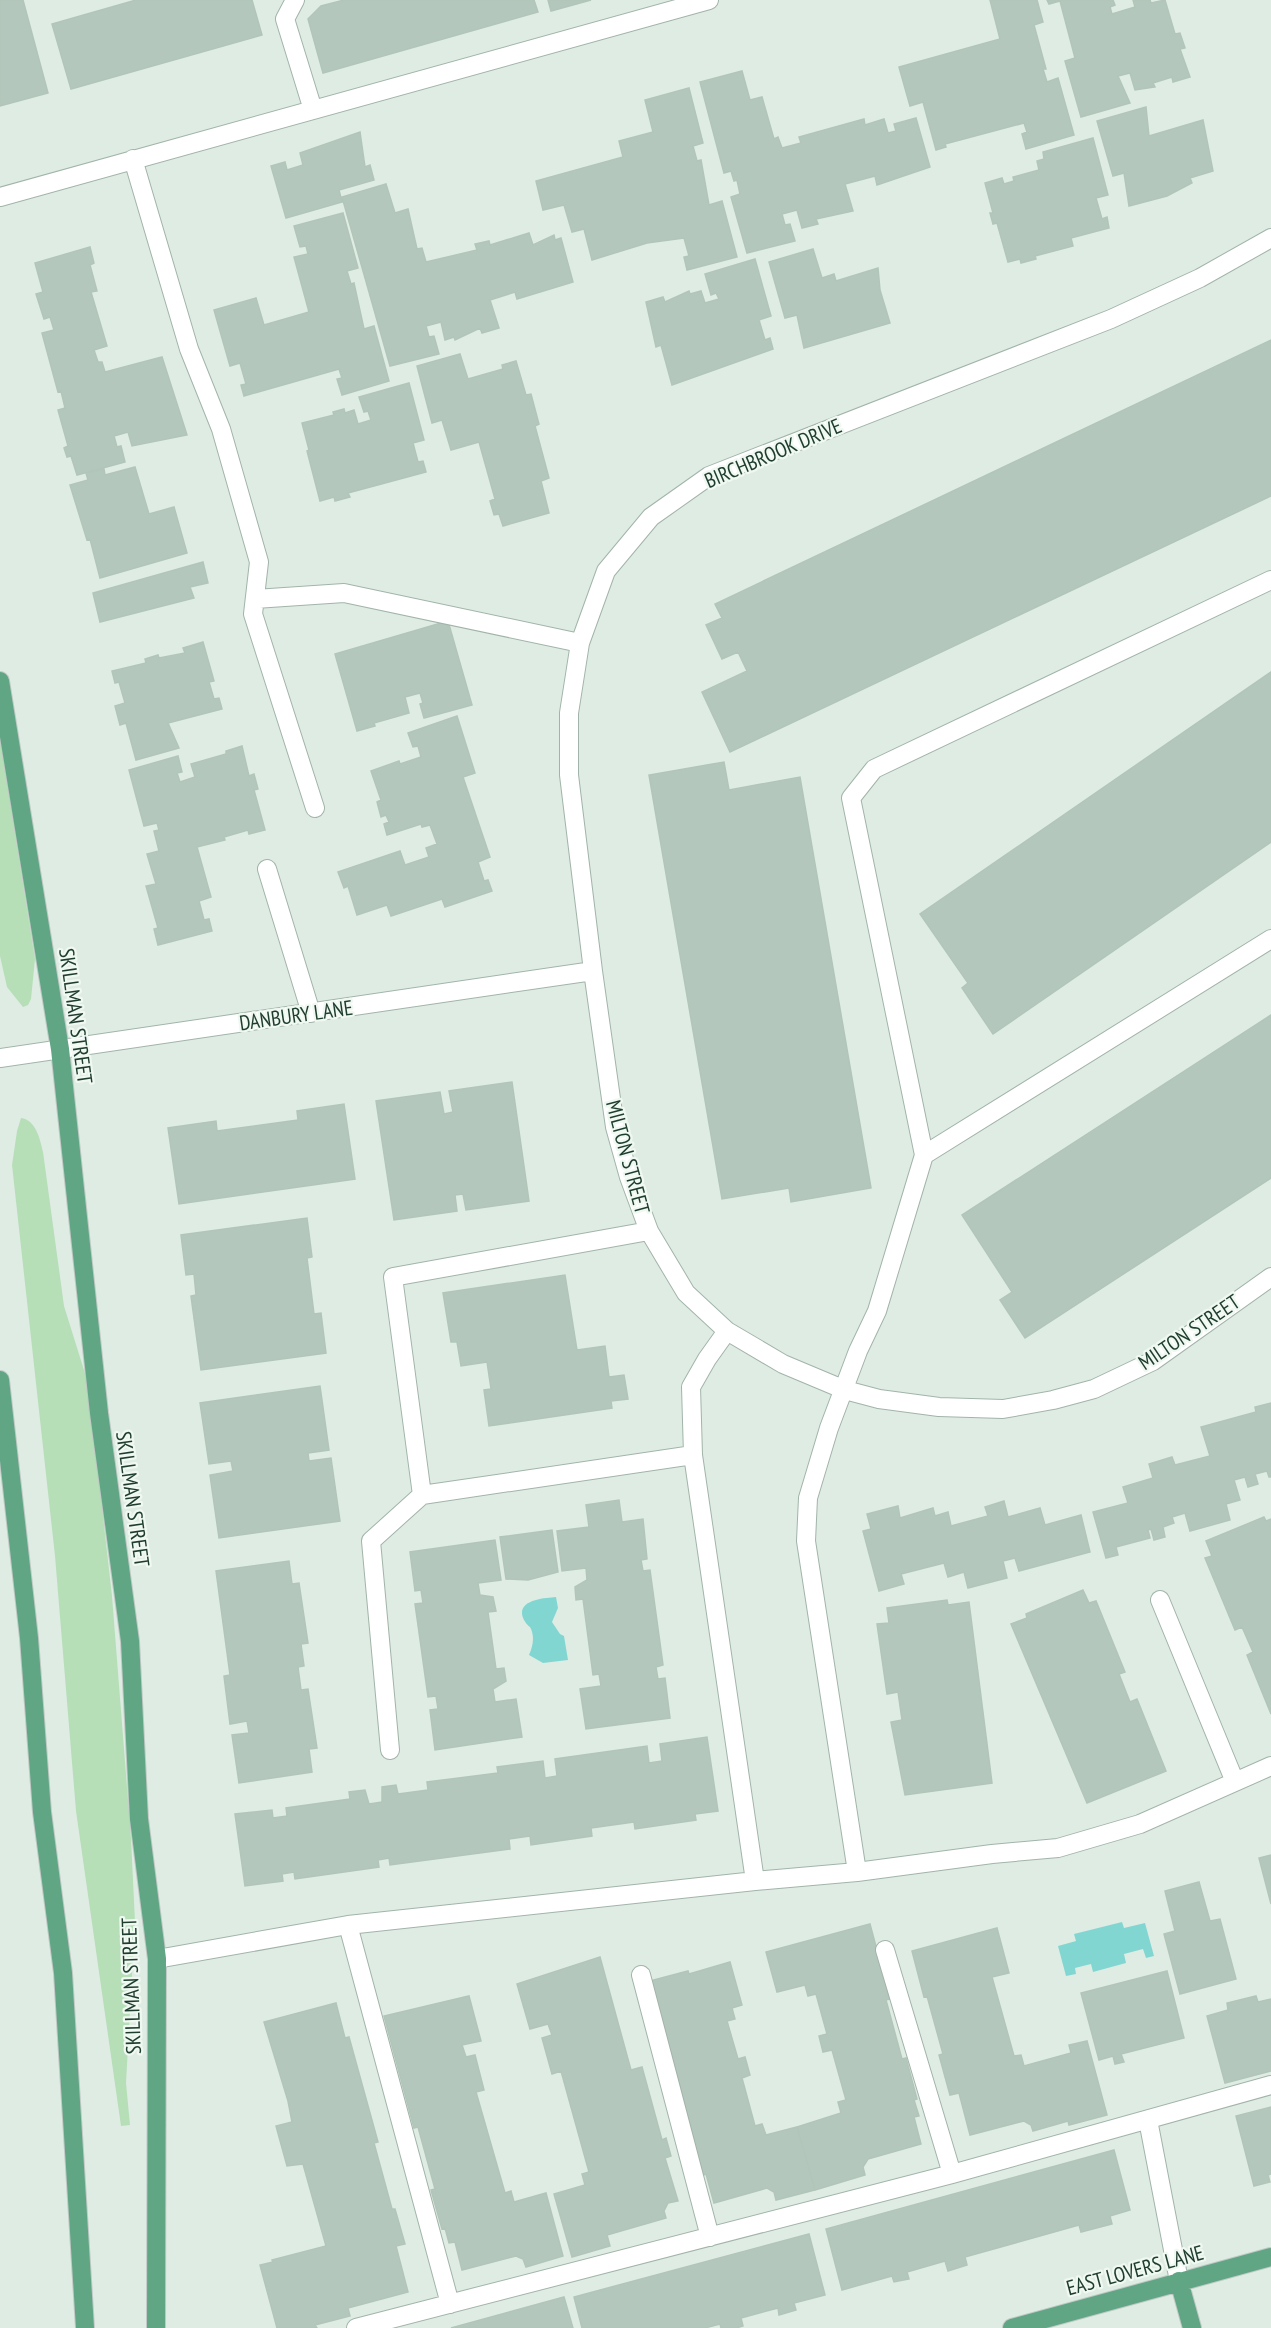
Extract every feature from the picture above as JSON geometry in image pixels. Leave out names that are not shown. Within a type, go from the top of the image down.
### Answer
[{"type":"main road","name":"SKILLMAN STREET","points":[[0,681],[60,1049],[99,1413],[130,1641],[139,1819],[157,1959],[156,2328]]},
{"type":"main road","points":[[0,1380],[29,1638],[42,1812],[63,1973],[85,2328]]},
{"type":"main road","name":"EAST LOVERS LANE","points":[[1012,2328],[1271,2257]]},
{"type":"main road","points":[[1179,2281],[1192,2328]]},
{"type":"street","points":[[295,0],[285,19],[313,110]]},
{"type":"street","points":[[0,197],[709,0]]},
{"type":"street","points":[[133,159],[189,349],[221,429],[259,562],[253,614],[315,808]]},
{"type":"street","name":"BIRCHBROOK DRIVE","points":[[593,971],[569,775],[568,713],[580,643],[606,571],[651,517],[709,476],[1111,320],[1200,278],[1271,238]]},
{"type":"street","points":[[857,1872],[806,1541],[808,1498],[829,1428],[858,1351],[878,1311],[924,1155],[851,798],[874,769],[1271,580]]},
{"type":"street","points":[[255,599],[344,593],[580,643]]},
{"type":"street","points":[[267,869],[311,1013]]},
{"type":"street","points":[[924,1155],[1271,939]]},
{"type":"street","name":"DANBURY LANE","points":[[0,1058],[593,971]]},
{"type":"street","name":"MILTON STREET","points":[[593,971],[615,1127],[629,1177],[649,1231],[686,1293],[727,1331],[783,1364],[845,1390],[879,1399],[939,1407],[1003,1409],[1053,1400],[1094,1389],[1153,1360],[1271,1276]]},
{"type":"street","points":[[422,1495],[393,1277],[649,1231]]},
{"type":"street","points":[[727,1331],[691,1387],[693,1455],[755,1881]]},
{"type":"street","points":[[390,1750],[371,1541],[422,1495],[693,1455]]},
{"type":"street","points":[[1160,1600],[1235,1782]]},
{"type":"street","points":[[157,1959],[348,1925],[857,1872],[992,1854],[1058,1848],[1140,1824],[1271,1766]]},
{"type":"street","points":[[348,1925],[450,2304]]},
{"type":"street","points":[[885,1950],[952,2174]]},
{"type":"street","points":[[641,1975],[710,2237]]},
{"type":"street","points":[[356,2328],[952,2174],[1271,2085]]},
{"type":"street","points":[[1149,2120],[1179,2281]]},
{"type":"green space","points":[[0,740],[35,959],[31,999],[28,1005],[23,1007],[7,987],[0,956]]},
{"type":"green space","points":[[21,1118],[34,1126],[42,1147],[64,1306],[88,1383],[112,1596],[131,1838],[135,1922],[126,2083],[130,2125],[121,2126],[76,1811],[55,1556],[12,1165]]},
{"type":"water","points":[[556,1597],[558,1608],[552,1622],[564,1636],[568,1660],[543,1663],[529,1655],[533,1634],[522,1613],[523,1608],[532,1601]]},
{"type":"water","points":[[1122,1922],[1124,1928],[1145,1923],[1154,1956],[1146,1958],[1143,1949],[1124,1954],[1126,1963],[1093,1972],[1091,1964],[1075,1968],[1076,1974],[1066,1976],[1058,1946],[1076,1941],[1074,1934]]},
{"type":"building","points":[[0,0],[23,0],[48,93],[0,106]]},
{"type":"building","points":[[136,0],[252,0],[262,35],[71,89],[52,24]]},
{"type":"building","points":[[344,0],[534,0],[538,12],[323,73],[308,19],[321,6]]},
{"type":"building","points":[[548,0],[591,0],[551,11]]},
{"type":"building","points":[[990,0],[1037,0],[1043,22],[1034,25],[1046,69],[1043,69],[1047,82],[1058,78],[1074,135],[1026,149],[1022,134],[1027,132],[1024,123],[945,144],[946,147],[936,150],[923,102],[910,106],[899,67],[1000,39]]},
{"type":"building","points":[[1047,0],[1113,0],[1115,5],[1110,7],[1112,14],[1135,7],[1133,0],[1150,0],[1151,3],[1165,0],[1175,34],[1180,33],[1185,48],[1180,49],[1190,77],[1173,82],[1172,77],[1153,83],[1155,87],[1135,90],[1130,73],[1118,76],[1130,103],[1081,117],[1065,61],[1075,58],[1060,1],[1049,4]]},
{"type":"building","points":[[742,71],[750,100],[762,97],[774,139],[778,137],[782,148],[801,143],[799,137],[864,119],[865,125],[884,119],[888,133],[896,131],[894,124],[916,118],[930,167],[877,185],[875,176],[845,184],[853,211],[816,219],[818,224],[802,228],[797,210],[782,214],[785,225],[790,224],[795,241],[747,253],[731,197],[740,194],[737,180],[734,181],[731,171],[724,173],[700,82]]},
{"type":"building","points":[[689,88],[703,143],[693,146],[697,161],[701,160],[709,205],[722,201],[737,257],[687,270],[684,257],[689,256],[684,238],[647,243],[592,260],[584,229],[572,232],[564,205],[543,210],[536,181],[623,157],[619,141],[653,132],[645,100]]},
{"type":"building","points":[[1146,107],[1149,136],[1203,120],[1213,171],[1190,178],[1192,183],[1167,196],[1129,206],[1124,173],[1113,176],[1097,121]]},
{"type":"building","points":[[360,132],[365,167],[370,165],[374,180],[339,190],[342,202],[286,218],[271,166],[285,162],[287,170],[303,165],[300,153]]},
{"type":"building","points":[[1093,138],[1108,195],[1096,198],[1102,219],[1107,217],[1109,228],[1071,238],[1073,246],[1035,256],[1036,259],[1021,263],[1020,259],[1008,262],[997,223],[993,224],[990,213],[993,213],[985,183],[1002,178],[1004,184],[1014,181],[1013,177],[1039,170],[1037,161],[1044,159],[1043,152]]},
{"type":"building","points":[[386,184],[395,213],[408,209],[417,249],[422,248],[426,262],[477,250],[475,244],[489,241],[490,245],[529,233],[533,245],[554,235],[555,240],[561,238],[573,282],[517,299],[515,292],[490,300],[499,328],[482,333],[480,328],[455,340],[454,337],[445,340],[441,322],[426,326],[429,337],[434,336],[439,354],[390,366],[342,197]]},
{"type":"building","points":[[343,213],[358,268],[347,271],[351,284],[354,283],[364,329],[374,326],[389,381],[342,395],[337,379],[342,378],[339,369],[244,396],[241,385],[246,384],[240,363],[230,366],[214,310],[256,298],[264,325],[309,312],[294,257],[308,254],[306,246],[300,247],[294,226]]},
{"type":"building","points":[[90,247],[94,263],[90,265],[97,291],[91,292],[107,346],[94,350],[98,362],[102,362],[105,372],[162,357],[187,435],[132,446],[128,432],[114,436],[117,447],[121,446],[125,462],[77,475],[71,456],[67,457],[64,448],[68,446],[58,410],[65,408],[61,391],[58,392],[42,333],[54,330],[50,317],[44,319],[36,294],[43,292],[35,263]]},
{"type":"building","points":[[813,249],[822,278],[834,274],[836,281],[878,268],[880,290],[890,323],[804,348],[797,315],[785,318],[769,262]]},
{"type":"building","points":[[755,259],[771,316],[759,320],[765,340],[770,338],[773,349],[672,385],[661,345],[656,347],[646,302],[663,297],[665,302],[689,291],[690,294],[701,291],[705,303],[719,299],[716,293],[711,295],[705,274]]},
{"type":"building","points":[[1271,340],[1271,496],[730,752],[702,692],[747,671],[738,652],[722,659],[706,625],[722,618],[715,604]]},
{"type":"building","points":[[460,354],[468,379],[503,369],[502,365],[516,361],[526,395],[531,394],[539,424],[535,426],[549,478],[541,481],[549,513],[503,526],[499,514],[494,515],[490,501],[495,499],[479,442],[451,450],[442,420],[432,423],[417,366]]},
{"type":"building","points":[[409,383],[424,440],[413,443],[418,462],[423,461],[426,472],[348,493],[350,497],[335,501],[334,497],[320,501],[302,423],[334,415],[333,412],[344,409],[345,413],[354,410],[358,424],[371,420],[368,411],[364,412],[359,397]]},
{"type":"building","points":[[135,467],[149,514],[174,507],[187,553],[100,578],[90,539],[87,540],[70,485],[88,480],[86,473],[104,469],[105,475]]},
{"type":"building","points":[[203,562],[208,583],[190,587],[194,598],[100,622],[93,593]]},
{"type":"building","points":[[448,621],[472,705],[424,718],[420,693],[405,697],[409,713],[374,723],[375,726],[357,731],[335,654]]},
{"type":"building","points":[[203,642],[214,681],[209,682],[214,699],[219,698],[222,709],[168,723],[179,748],[136,760],[126,723],[120,725],[115,706],[125,703],[119,682],[115,683],[112,671],[146,663],[145,659],[158,655],[159,658],[185,653],[183,648]]},
{"type":"building","points":[[1271,672],[1271,842],[993,1034],[962,988],[968,983],[920,914]]},
{"type":"building","points":[[457,716],[475,773],[463,777],[490,857],[478,862],[484,881],[488,880],[492,891],[445,907],[442,899],[391,916],[387,905],[357,915],[348,886],[344,888],[338,872],[400,851],[405,865],[429,857],[426,848],[437,844],[430,825],[422,827],[421,824],[387,835],[384,824],[389,822],[386,815],[381,817],[377,802],[381,800],[371,771],[399,761],[400,764],[421,757],[418,746],[413,747],[408,733]]},
{"type":"building","points":[[242,746],[249,776],[254,774],[258,789],[254,790],[265,830],[249,834],[248,830],[224,837],[225,840],[197,847],[211,897],[199,901],[204,920],[209,919],[212,931],[158,945],[154,929],[158,928],[146,886],[156,884],[147,854],[159,851],[154,831],[159,830],[157,823],[144,826],[129,770],[178,756],[182,772],[177,773],[180,782],[195,777],[191,764],[226,754],[226,751]]},
{"type":"building","points":[[724,762],[729,790],[800,777],[871,1188],[791,1202],[789,1188],[722,1199],[649,775]]},
{"type":"building","points":[[1271,1015],[1271,1178],[1025,1338],[1000,1300],[1012,1292],[962,1215]]},
{"type":"building","points":[[512,1082],[529,1201],[466,1210],[463,1194],[455,1195],[457,1211],[394,1220],[376,1101],[440,1092],[444,1114],[453,1112],[449,1091]]},
{"type":"building","points":[[344,1104],[355,1179],[179,1204],[168,1128],[216,1121],[217,1131],[298,1120],[297,1111]]},
{"type":"building","points":[[307,1218],[312,1257],[307,1258],[314,1314],[321,1313],[326,1353],[201,1370],[191,1296],[196,1295],[194,1274],[186,1275],[181,1235]]},
{"type":"building","points":[[565,1275],[577,1350],[605,1346],[609,1377],[624,1375],[628,1399],[611,1401],[612,1408],[489,1426],[484,1390],[491,1389],[487,1362],[461,1366],[457,1342],[451,1342],[443,1293]]},
{"type":"building","points":[[320,1386],[329,1450],[308,1453],[309,1461],[331,1458],[340,1521],[219,1538],[210,1475],[233,1471],[231,1461],[209,1464],[200,1403]]},
{"type":"building","points":[[1271,1403],[1271,1477],[1267,1471],[1255,1474],[1258,1484],[1248,1487],[1245,1477],[1234,1480],[1240,1500],[1226,1504],[1230,1520],[1190,1531],[1185,1513],[1172,1517],[1174,1523],[1163,1527],[1165,1537],[1154,1540],[1151,1529],[1148,1530],[1150,1538],[1116,1547],[1118,1555],[1106,1558],[1093,1512],[1128,1503],[1123,1487],[1153,1478],[1149,1464],[1172,1457],[1175,1465],[1210,1456],[1201,1427],[1256,1412],[1255,1407]]},
{"type":"building","points":[[619,1500],[622,1522],[643,1519],[647,1559],[641,1560],[643,1571],[650,1570],[663,1665],[656,1667],[658,1679],[665,1678],[670,1718],[586,1729],[580,1689],[601,1686],[599,1674],[593,1675],[583,1599],[576,1600],[575,1587],[587,1580],[586,1568],[562,1571],[557,1531],[589,1527],[586,1505]]},
{"type":"building","points":[[1004,1501],[1008,1517],[1040,1508],[1045,1525],[1081,1515],[1090,1552],[1019,1571],[1015,1558],[1003,1561],[1007,1578],[968,1588],[964,1572],[948,1577],[944,1563],[901,1574],[904,1584],[879,1591],[863,1531],[871,1529],[867,1514],[898,1506],[900,1518],[933,1508],[935,1516],[948,1512],[951,1526],[988,1516],[985,1507]]},
{"type":"building","points":[[1264,1517],[1266,1521],[1271,1519],[1271,1714],[1247,1655],[1253,1652],[1242,1627],[1235,1630],[1205,1558],[1212,1556],[1206,1541]]},
{"type":"building","points":[[552,1530],[558,1572],[528,1580],[506,1579],[500,1537]]},
{"type":"building","points":[[495,1540],[501,1580],[478,1583],[480,1595],[493,1597],[496,1611],[488,1612],[496,1669],[504,1668],[506,1681],[493,1689],[495,1702],[516,1699],[522,1737],[435,1750],[430,1710],[438,1709],[436,1696],[428,1697],[415,1604],[423,1603],[421,1590],[415,1591],[410,1552]]},
{"type":"building","points":[[289,1561],[292,1584],[299,1583],[308,1643],[301,1644],[304,1666],[298,1667],[301,1690],[308,1689],[317,1748],[309,1749],[312,1772],[239,1783],[232,1735],[249,1733],[247,1721],[230,1724],[224,1676],[230,1675],[216,1571]]},
{"type":"building","points":[[1083,1590],[1089,1603],[1096,1601],[1125,1672],[1119,1674],[1130,1702],[1137,1699],[1166,1771],[1087,1803],[1011,1624],[1027,1618],[1026,1614]]},
{"type":"building","points":[[947,1600],[948,1605],[969,1602],[992,1783],[905,1795],[891,1722],[902,1720],[898,1692],[887,1694],[877,1624],[889,1623],[887,1608]]},
{"type":"building","points":[[707,1737],[718,1811],[695,1814],[696,1820],[635,1829],[634,1822],[591,1828],[592,1836],[531,1845],[530,1836],[509,1839],[510,1849],[390,1865],[389,1858],[378,1860],[379,1867],[295,1879],[294,1872],[282,1874],[283,1881],[245,1886],[235,1814],[272,1810],[273,1818],[287,1816],[286,1808],[350,1799],[349,1792],[365,1790],[369,1804],[382,1802],[382,1787],[396,1785],[398,1794],[428,1790],[427,1782],[498,1773],[497,1767],[543,1761],[545,1778],[557,1776],[555,1759],[647,1746],[649,1763],[662,1761],[660,1744]]},
{"type":"building","points":[[1271,1855],[1271,1904],[1259,1858]]},
{"type":"building","points":[[1199,1882],[1210,1921],[1220,1919],[1236,1979],[1180,1994],[1164,1934],[1175,1931],[1165,1891]]},
{"type":"building","points":[[870,1924],[890,1999],[886,2000],[902,2059],[906,2058],[917,2099],[914,2100],[919,2116],[914,2117],[921,2144],[868,2159],[863,2167],[865,2175],[815,2190],[797,2127],[841,2113],[838,2102],[846,2100],[832,2050],[823,2052],[819,2036],[827,2034],[816,1994],[808,1996],[805,1985],[777,1992],[766,1952]]},
{"type":"building","points":[[997,1928],[1009,1973],[992,1977],[1014,2056],[1021,2055],[1024,2066],[1071,2053],[1069,2045],[1087,2041],[1107,2115],[1069,2125],[1068,2121],[1033,2131],[1031,2125],[1024,2121],[970,2135],[959,2093],[950,2095],[939,2055],[943,2054],[912,1951]]},
{"type":"building","points":[[600,1957],[631,2070],[642,2067],[662,2140],[666,2138],[671,2156],[665,2158],[678,2201],[668,2203],[664,2211],[666,2218],[607,2235],[610,2246],[572,2257],[554,2194],[585,2185],[582,2174],[589,2172],[561,2071],[552,2074],[542,2038],[552,2035],[548,2024],[530,2029],[517,1984]]},
{"type":"building","points":[[730,1962],[742,2005],[732,2008],[735,2019],[727,2021],[738,2059],[745,2057],[750,2075],[742,2078],[755,2126],[762,2124],[766,2135],[797,2127],[815,2190],[776,2200],[774,2192],[767,2188],[714,2203],[706,2174],[701,2176],[646,1982],[688,1971],[689,1974]]},
{"type":"building","points":[[1167,1971],[1184,2038],[1121,2054],[1124,2062],[1115,2064],[1113,2056],[1099,2060],[1081,1993]]},
{"type":"building","points":[[469,1996],[481,2041],[462,2045],[466,2057],[475,2055],[484,2090],[476,2092],[505,2193],[511,2191],[514,2202],[546,2193],[563,2256],[526,2267],[523,2259],[516,2256],[462,2270],[455,2242],[449,2243],[445,2228],[442,2229],[431,2190],[435,2189],[418,2127],[414,2128],[384,2016]]},
{"type":"building","points":[[1256,1996],[1258,2002],[1271,1999],[1271,2071],[1225,2083],[1207,2016],[1228,2010],[1227,2003]]},
{"type":"building","points":[[336,2003],[345,2038],[349,2037],[378,2142],[374,2143],[392,2209],[395,2209],[405,2244],[396,2246],[408,2292],[348,2308],[350,2316],[315,2325],[317,2328],[277,2328],[260,2265],[326,2246],[303,2164],[287,2166],[276,2126],[292,2122],[288,2101],[264,2022]]},
{"type":"building","points":[[1271,2107],[1271,2174],[1268,2175],[1270,2182],[1254,2186],[1236,2116]]},
{"type":"building","points":[[1114,2150],[1130,2210],[1110,2216],[1112,2224],[1081,2232],[1079,2225],[965,2257],[967,2265],[948,2271],[945,2261],[907,2272],[909,2279],[894,2282],[892,2276],[842,2290],[826,2229]]},
{"type":"building","points":[[809,2234],[825,2295],[794,2303],[796,2310],[779,2315],[778,2308],[741,2318],[743,2326],[736,2328],[721,2328],[720,2324],[705,2328],[582,2328],[574,2297]]},
{"type":"building","points":[[564,2297],[573,2328],[451,2328]]}]
